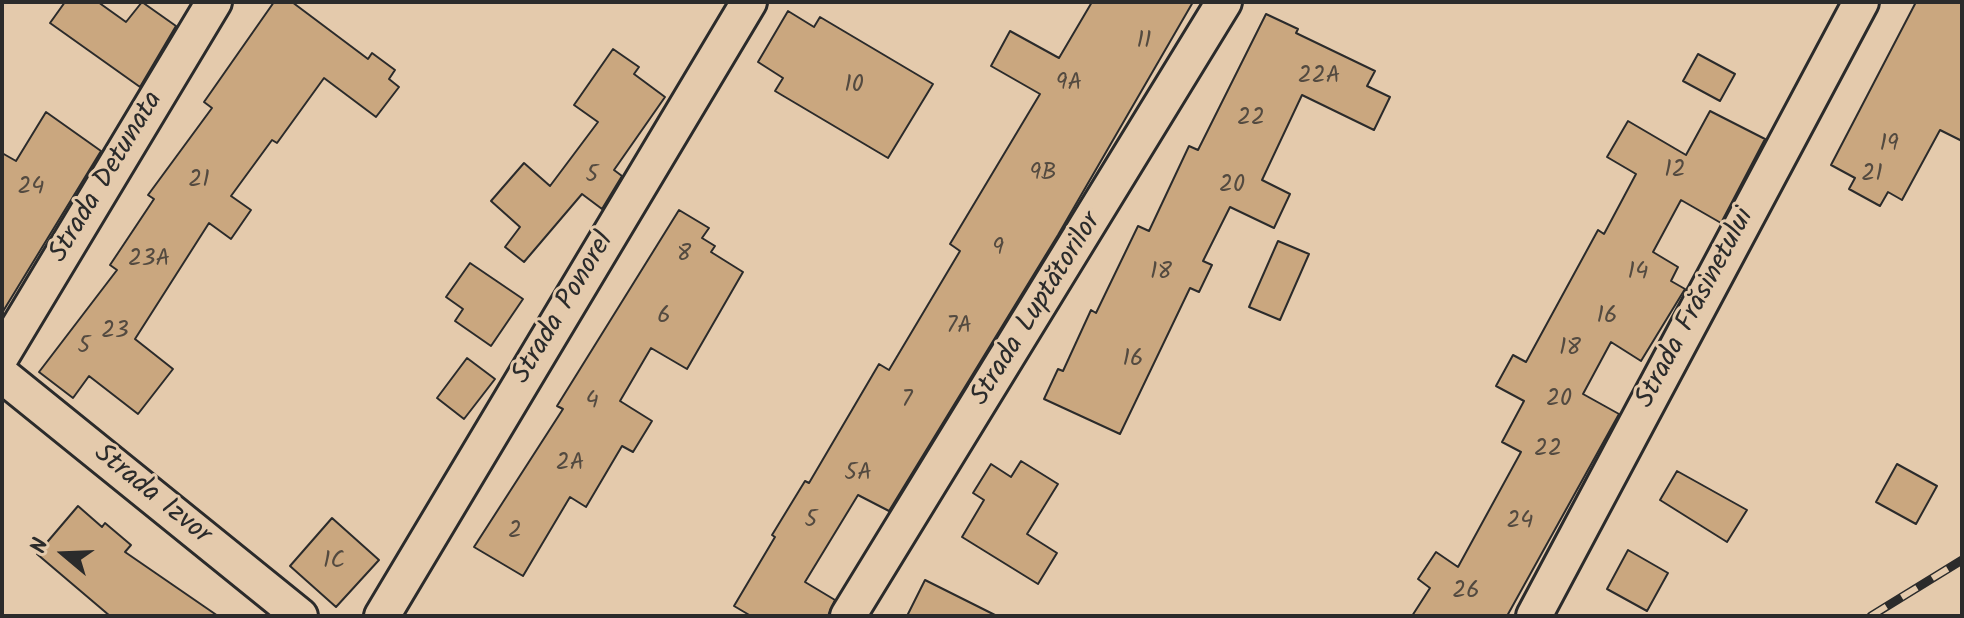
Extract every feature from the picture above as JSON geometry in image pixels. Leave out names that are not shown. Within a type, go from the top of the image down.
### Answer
[{"type":"street","name":"Strada Detunata","points":[[2,355],[214,2]]},
{"type":"street","name":"Strada Ponorel","points":[[382,616],[749,2]]},
{"type":"street","name":"Strada Luptătorilor","points":[[848,616],[1224,2]]},
{"type":"street","name":"Strada Frăsinetului","points":[[1534,616],[1861,2]]},
{"type":"street","name":"Strada Izvor","points":[[2,375],[300,616]]},
{"type":"building","points":[[65,2],[98,2],[126,22],[142,2],[176,26],[140,87],[50,23]]},
{"type":"building","points":[[274,2],[292,2],[368,59],[372,53],[395,70],[389,79],[399,87],[376,117],[324,78],[277,143],[272,140],[231,196],[251,210],[231,239],[209,223],[135,339],[173,369],[138,414],[89,376],[73,398],[39,372],[117,270],[110,265],[154,199],[148,195],[212,108],[204,102]]},
{"type":"building","points":[[1092,2],[1193,2],[1058,235],[889,511],[858,495],[805,582],[835,600],[828,616],[751,616],[734,606],[775,537],[772,535],[805,481],[809,483],[879,364],[889,370],[960,251],[950,244],[1040,94],[991,66],[1010,31],[1059,58]]},
{"type":"building","points":[[1916,2],[1962,2],[1962,141],[1940,130],[1902,200],[1888,192],[1880,206],[1849,189],[1855,178],[1831,165]]},
{"type":"building","points":[[788,11],[814,27],[820,17],[933,84],[888,158],[775,91],[783,78],[758,62]]},
{"type":"building","points":[[1266,14],[1298,29],[1296,33],[1375,71],[1367,86],[1390,97],[1374,130],[1302,95],[1262,180],[1290,194],[1274,228],[1230,207],[1203,261],[1212,265],[1199,292],[1190,288],[1120,434],[1044,399],[1058,369],[1063,371],[1091,310],[1096,313],[1138,226],[1149,231],[1189,146],[1198,150]]},
{"type":"building","points":[[613,49],[639,67],[634,74],[665,97],[614,170],[622,176],[602,209],[582,194],[524,262],[505,247],[520,227],[491,201],[524,163],[550,186],[598,122],[574,105]]},
{"type":"building","points":[[1698,54],[1735,74],[1720,101],[1683,81]]},
{"type":"building","points":[[1710,111],[1765,139],[1721,223],[1681,200],[1653,252],[1678,267],[1671,281],[1685,289],[1641,361],[1611,342],[1583,394],[1619,414],[1507,616],[1412,616],[1430,588],[1418,579],[1436,552],[1458,567],[1521,452],[1502,442],[1524,401],[1496,386],[1513,355],[1526,362],[1598,230],[1604,234],[1636,174],[1607,157],[1628,121],[1686,155]]},
{"type":"building","points":[[46,112],[101,151],[2,313],[2,153],[16,161]]},
{"type":"building","points":[[679,210],[709,228],[702,238],[715,246],[711,252],[743,272],[687,369],[651,348],[620,401],[652,421],[633,452],[622,446],[586,507],[570,497],[523,576],[474,547],[563,409],[557,406]]},
{"type":"building","points":[[1278,241],[1309,254],[1280,320],[1249,307]]},
{"type":"building","points":[[470,263],[523,299],[491,346],[455,321],[463,309],[446,297]]},
{"type":"building","points":[[467,358],[495,379],[464,419],[437,398]]},
{"type":"building","points":[[1021,461],[1058,484],[1027,534],[1057,553],[1038,584],[962,537],[984,500],[973,493],[991,464],[1011,477]]},
{"type":"building","points":[[1897,464],[1937,486],[1916,524],[1876,502]]},
{"type":"building","points":[[1677,471],[1747,510],[1727,542],[1660,500]]},
{"type":"building","points":[[78,506],[102,527],[105,523],[131,545],[125,552],[218,616],[110,616],[37,554]]},
{"type":"building","points":[[332,518],[379,560],[336,607],[290,566]]},
{"type":"building","points":[[1628,550],[1668,573],[1647,611],[1607,589]]},
{"type":"building","points":[[925,580],[997,616],[907,616]]},
{"type":"railway","points":[[1871,616],[1962,560]]}]
